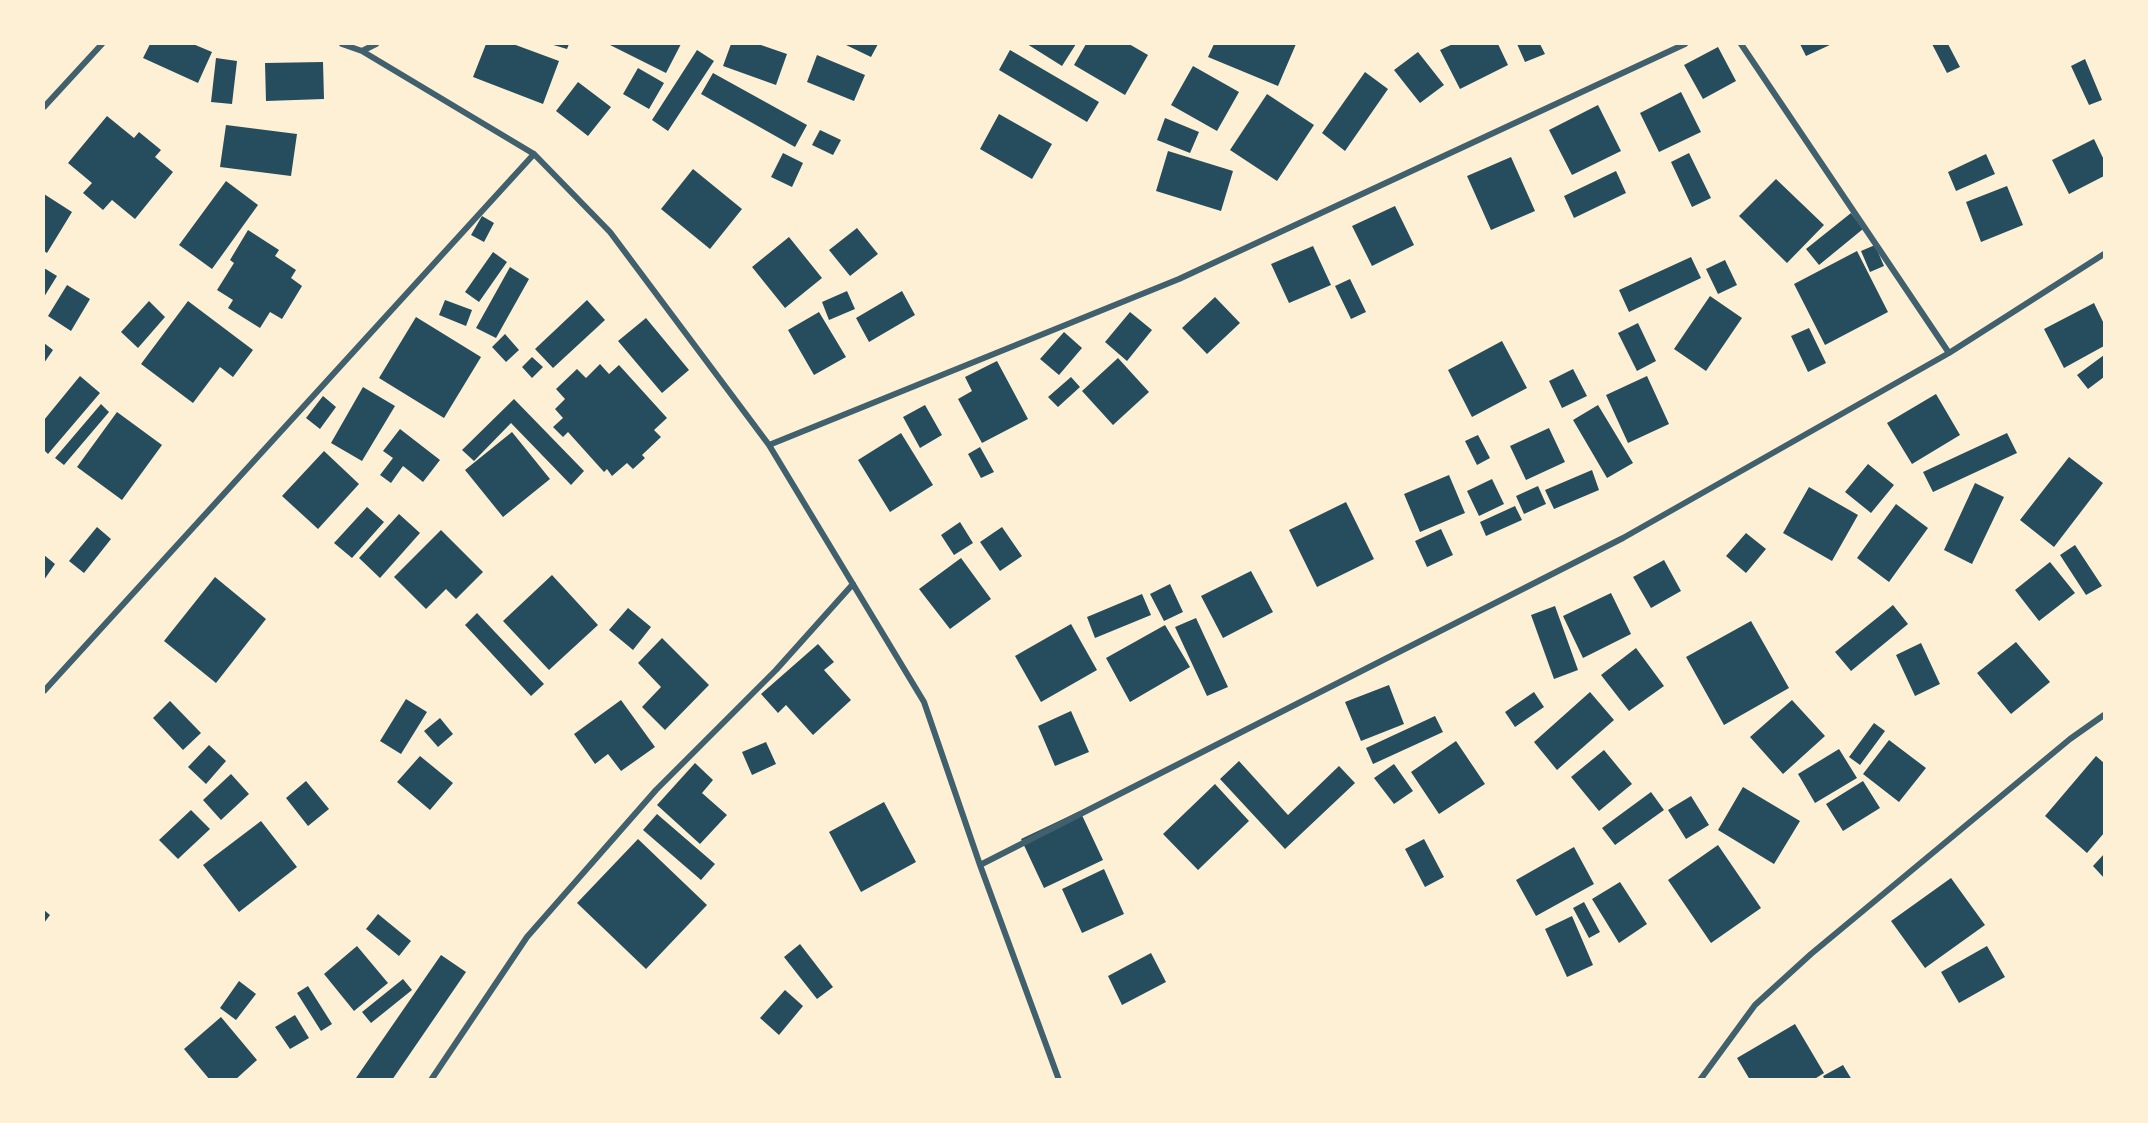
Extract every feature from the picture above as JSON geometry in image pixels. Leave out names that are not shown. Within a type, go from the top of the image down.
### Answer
[{"type":"street","points":[[44,107],[102,44]]},
{"type":"street","points":[[342,44],[362,51],[534,154],[610,231],[769,445],[924,702],[980,865],[1059,1080]]},
{"type":"street","points":[[362,51],[376,44]]},
{"type":"street","points":[[769,445],[1179,279],[1685,44]]},
{"type":"street","points":[[1741,44],[1949,353]]},
{"type":"street","points":[[44,691],[534,154]]},
{"type":"street","points":[[980,865],[1623,538],[1949,353],[2104,254]]},
{"type":"street","points":[[431,1080],[527,937],[656,790],[776,670],[853,584]]},
{"type":"street","points":[[1700,1080],[1755,1005],[1811,954],[2070,740],[2104,715]]},
{"type":"building","points":[[150,44],[193,44],[212,52],[198,83],[143,58]]},
{"type":"building","points":[[486,44],[513,44],[559,61],[543,104],[473,77]]},
{"type":"building","points":[[550,44],[569,44],[567,49]]},
{"type":"building","points":[[608,44],[681,44],[666,73]]},
{"type":"building","points":[[731,44],[758,44],[787,54],[776,85],[723,66]]},
{"type":"building","points":[[844,44],[878,44],[871,57]]},
{"type":"building","points":[[1027,44],[1076,44],[1062,66]]},
{"type":"building","points":[[1086,44],[1129,44],[1148,55],[1125,95],[1074,65]]},
{"type":"building","points":[[1214,44],[1296,44],[1278,86],[1208,57]]},
{"type":"building","points":[[1453,44],[1498,44],[1508,65],[1460,89],[1440,50]]},
{"type":"building","points":[[1517,44],[1540,44],[1545,54],[1525,62]]},
{"type":"building","points":[[1800,44],[1832,44],[1806,56]]},
{"type":"building","points":[[1932,44],[1948,44],[1960,67],[1947,73]]},
{"type":"building","points":[[1718,47],[1736,81],[1703,99],[1684,65]]},
{"type":"building","points":[[697,50],[714,61],[668,131],[652,120]]},
{"type":"building","points":[[1010,50],[1099,102],[1087,122],[999,70]]},
{"type":"building","points":[[1418,52],[1444,85],[1420,103],[1394,70]]},
{"type":"building","points":[[817,55],[865,75],[854,101],[807,82]]},
{"type":"building","points":[[216,58],[237,61],[232,104],[211,102]]},
{"type":"building","points":[[2085,59],[2102,100],[2089,105],[2071,66]]},
{"type":"building","points":[[323,62],[324,99],[266,101],[265,63]]},
{"type":"building","points":[[1193,66],[1239,92],[1217,131],[1171,105]]},
{"type":"building","points":[[638,68],[664,83],[649,109],[623,94]]},
{"type":"building","points":[[1365,72],[1388,89],[1345,151],[1322,133]]},
{"type":"building","points":[[713,73],[807,125],[795,147],[701,94]]},
{"type":"building","points":[[578,82],[611,107],[588,136],[556,111]]},
{"type":"building","points":[[1681,92],[1701,132],[1659,152],[1640,113]]},
{"type":"building","points":[[1267,94],[1314,125],[1277,181],[1230,150]]},
{"type":"building","points":[[1598,105],[1621,151],[1572,175],[1549,130]]},
{"type":"building","points":[[999,114],[1052,144],[1032,179],[980,149]]},
{"type":"building","points":[[107,116],[134,138],[139,132],[161,150],[155,157],[173,172],[135,219],[112,200],[103,210],[83,193],[92,183],[68,163]]},
{"type":"building","points":[[1165,118],[1199,132],[1190,153],[1157,140]]},
{"type":"building","points":[[226,125],[297,134],[291,176],[220,167]]},
{"type":"building","points":[[820,130],[841,140],[833,155],[812,145]]},
{"type":"building","points":[[2094,139],[2104,160],[2104,176],[2069,194],[2052,160]]},
{"type":"building","points":[[1168,151],[1233,171],[1221,211],[1156,191]]},
{"type":"building","points":[[783,153],[803,163],[792,187],[771,177]]},
{"type":"building","points":[[1689,153],[1711,198],[1692,207],[1671,162]]},
{"type":"building","points":[[1986,154],[1995,174],[1956,191],[1948,172]]},
{"type":"building","points":[[1511,157],[1535,211],[1491,230],[1467,176]]},
{"type":"building","points":[[693,169],[742,209],[710,249],[661,209]]},
{"type":"building","points":[[1616,171],[1626,193],[1574,218],[1564,196]]},
{"type":"building","points":[[1776,179],[1824,225],[1787,263],[1739,216]]},
{"type":"building","points":[[226,181],[258,205],[212,269],[179,245]]},
{"type":"building","points":[[2007,186],[2023,225],[1981,242],[1966,202]]},
{"type":"building","points":[[44,194],[72,212],[47,253],[44,251]]},
{"type":"building","points":[[1395,206],[1414,245],[1372,266],[1352,226]]},
{"type":"building","points":[[1851,213],[1863,229],[1819,265],[1806,249]]},
{"type":"building","points":[[482,216],[494,223],[484,242],[471,235]]},
{"type":"building","points":[[857,228],[878,254],[850,276],[829,250]]},
{"type":"building","points":[[248,230],[279,250],[275,256],[296,270],[291,278],[302,286],[282,319],[270,312],[260,328],[228,308],[233,300],[217,290],[234,263],[230,260]]},
{"type":"building","points":[[789,237],[822,278],[785,308],[752,267]]},
{"type":"building","points":[[1875,245],[1884,266],[1870,272],[1861,251]]},
{"type":"building","points":[[1313,246],[1331,285],[1289,303],[1271,264]]},
{"type":"building","points":[[1857,251],[1888,312],[1825,345],[1794,284]]},
{"type":"building","points":[[493,252],[507,262],[479,302],[465,292]]},
{"type":"building","points":[[1691,257],[1701,278],[1629,312],[1619,290]]},
{"type":"building","points":[[1725,260],[1737,285],[1718,294],[1706,269]]},
{"type":"building","points":[[510,267],[529,279],[496,338],[476,328]]},
{"type":"building","points":[[44,268],[57,276],[44,297]]},
{"type":"building","points":[[1350,279],[1366,312],[1351,319],[1335,286]]},
{"type":"building","points":[[67,285],[90,299],[71,331],[48,316]]},
{"type":"building","points":[[847,291],[855,309],[829,320],[822,302]]},
{"type":"building","points":[[902,291],[915,315],[869,342],[856,318]]},
{"type":"building","points":[[1710,296],[1742,318],[1706,371],[1674,349]]},
{"type":"building","points":[[1215,297],[1240,323],[1207,354],[1182,328]]},
{"type":"building","points":[[445,300],[472,310],[466,326],[439,315]]},
{"type":"building","points":[[587,300],[605,320],[553,368],[535,349]]},
{"type":"building","points":[[149,301],[165,317],[138,348],[121,332]]},
{"type":"building","points":[[188,301],[253,350],[233,377],[220,367],[193,403],[141,364]]},
{"type":"building","points":[[2094,303],[2104,324],[2104,346],[2064,368],[2044,329]]},
{"type":"building","points":[[819,312],[846,357],[814,375],[788,330]]},
{"type":"building","points":[[1130,312],[1152,330],[1127,361],[1105,342]]},
{"type":"building","points":[[416,317],[481,357],[444,418],[379,378]]},
{"type":"building","points":[[646,318],[689,370],[662,393],[618,341]]},
{"type":"building","points":[[1638,323],[1656,361],[1637,371],[1618,333]]},
{"type":"building","points":[[1809,328],[1826,363],[1808,372],[1791,336]]},
{"type":"building","points":[[1064,332],[1082,348],[1059,375],[1040,359]]},
{"type":"building","points":[[505,334],[519,350],[506,362],[492,347]]},
{"type":"building","points":[[1502,341],[1527,388],[1472,417],[1448,370]]},
{"type":"building","points":[[44,343],[53,350],[44,363]]},
{"type":"building","points":[[2104,355],[2104,377],[2088,389],[2077,375]]},
{"type":"building","points":[[532,357],[543,367],[532,378],[522,367]]},
{"type":"building","points":[[1118,358],[1149,392],[1113,425],[1082,391]]},
{"type":"building","points":[[997,361],[1028,419],[982,443],[958,399],[972,391],[965,377]]},
{"type":"building","points":[[600,364],[609,374],[619,365],[667,418],[654,430],[661,437],[642,455],[645,458],[633,469],[627,463],[612,476],[607,469],[604,472],[568,432],[563,437],[553,427],[563,418],[555,409],[565,399],[556,389],[577,369],[586,378]]},
{"type":"building","points":[[1573,369],[1587,396],[1562,408],[1549,381]]},
{"type":"building","points":[[80,376],[100,393],[48,454],[44,450],[44,420]]},
{"type":"building","points":[[1647,376],[1669,424],[1628,443],[1606,395]]},
{"type":"building","points":[[1071,377],[1080,387],[1058,407],[1048,397]]},
{"type":"building","points":[[363,387],[395,406],[362,461],[331,443]]},
{"type":"building","points":[[1936,394],[1960,435],[1912,464],[1887,423]]},
{"type":"building","points":[[323,396],[336,407],[320,429],[306,418]]},
{"type":"building","points":[[514,399],[584,471],[571,485],[511,423],[474,461],[462,450]]},
{"type":"building","points":[[101,404],[109,412],[64,465],[55,458]]},
{"type":"building","points":[[925,405],[942,435],[920,448],[903,417]]},
{"type":"building","points":[[1598,405],[1633,463],[1607,478],[1573,420]]},
{"type":"building","points":[[117,412],[162,445],[122,500],[77,467]]},
{"type":"building","points":[[1549,428],[1565,462],[1526,480],[1510,446]]},
{"type":"building","points":[[400,429],[440,460],[423,482],[403,466],[391,483],[380,475],[393,458],[383,451]]},
{"type":"building","points":[[512,432],[550,479],[503,517],[465,470]]},
{"type":"building","points":[[901,433],[933,485],[890,512],[858,460]]},
{"type":"building","points":[[2007,433],[2017,453],[1933,492],[1923,472]]},
{"type":"building","points":[[1478,435],[1490,458],[1477,465],[1465,441]]},
{"type":"building","points":[[980,447],[994,472],[981,478],[968,454]]},
{"type":"building","points":[[324,451],[359,484],[318,529],[282,496]]},
{"type":"building","points":[[2069,457],[2103,483],[2054,547],[2020,520]]},
{"type":"building","points":[[1868,464],[1894,485],[1871,513],[1845,492]]},
{"type":"building","points":[[1592,470],[1599,490],[1554,509],[1545,490]]},
{"type":"building","points":[[1449,475],[1465,513],[1420,532],[1404,494]]},
{"type":"building","points":[[1492,479],[1504,504],[1479,516],[1467,491]]},
{"type":"building","points":[[1975,483],[2004,497],[1972,564],[1944,550]]},
{"type":"building","points":[[1538,486],[1546,504],[1524,514],[1516,496]]},
{"type":"building","points":[[1809,487],[1858,515],[1832,561],[1783,533]]},
{"type":"building","points":[[1346,502],[1374,559],[1317,587],[1289,530]]},
{"type":"building","points":[[1896,504],[1928,528],[1889,582],[1857,558]]},
{"type":"building","points":[[1515,506],[1522,520],[1486,536],[1480,522]]},
{"type":"building","points":[[367,507],[384,522],[352,558],[334,543]]},
{"type":"building","points":[[399,514],[420,533],[380,578],[359,558]]},
{"type":"building","points":[[960,522],[973,543],[954,555],[941,535]]},
{"type":"building","points":[[97,527],[111,539],[84,573],[69,561]]},
{"type":"building","points":[[1002,527],[1022,556],[1000,571],[980,542]]},
{"type":"building","points":[[1441,529],[1453,555],[1427,567],[1415,541]]},
{"type":"building","points":[[441,530],[483,572],[456,599],[446,589],[426,609],[394,577]]},
{"type":"building","points":[[1746,533],[1766,549],[1746,573],[1726,556]]},
{"type":"building","points":[[2075,545],[2102,586],[2086,595],[2060,555]]},
{"type":"building","points":[[44,555],[55,564],[44,580]]},
{"type":"building","points":[[961,558],[991,599],[950,629],[919,589]]},
{"type":"building","points":[[1664,560],[1681,591],[1651,608],[1633,577]]},
{"type":"building","points":[[2050,562],[2075,593],[2039,621],[2015,590]]},
{"type":"building","points":[[1251,571],[1273,612],[1223,638],[1201,596]]},
{"type":"building","points":[[552,575],[598,625],[549,670],[503,621]]},
{"type":"building","points":[[215,577],[266,619],[216,683],[164,641]]},
{"type":"building","points":[[1170,584],[1183,612],[1164,621],[1150,594]]},
{"type":"building","points":[[1611,593],[1631,634],[1583,658],[1563,616]]},
{"type":"building","points":[[1142,594],[1151,615],[1095,638],[1087,617]]},
{"type":"building","points":[[1893,605],[1908,624],[1851,671],[1835,652]]},
{"type":"building","points":[[1555,606],[1578,670],[1554,679],[1531,615]]},
{"type":"building","points":[[628,608],[651,627],[633,650],[609,630]]},
{"type":"building","points":[[477,613],[544,684],[531,696],[465,625]]},
{"type":"building","points":[[1196,618],[1228,687],[1207,696],[1175,627]]},
{"type":"building","points":[[1751,621],[1789,688],[1724,725],[1686,657]]},
{"type":"building","points":[[1071,624],[1097,670],[1041,702],[1015,656]]},
{"type":"building","points":[[1165,625],[1190,667],[1130,702],[1106,658]]},
{"type":"building","points":[[662,638],[709,685],[665,730],[642,707],[661,687],[638,663]]},
{"type":"building","points":[[2016,642],[2050,682],[2011,714],[1977,673]]},
{"type":"building","points":[[1921,643],[1940,684],[1915,696],[1896,655]]},
{"type":"building","points":[[818,644],[834,662],[824,670],[851,700],[813,735],[786,705],[778,713],[761,694]]},
{"type":"building","points":[[1636,648],[1664,686],[1629,711],[1601,675]]},
{"type":"building","points":[[1389,685],[1404,724],[1361,741],[1345,702]]},
{"type":"building","points":[[1534,692],[1544,707],[1515,727],[1505,712]]},
{"type":"building","points":[[1590,692],[1614,720],[1557,770],[1534,742]]},
{"type":"building","points":[[406,699],[427,712],[401,754],[380,741]]},
{"type":"building","points":[[621,700],[655,747],[621,771],[608,754],[595,764],[574,734]]},
{"type":"building","points":[[1792,700],[1825,736],[1783,774],[1750,737]]},
{"type":"building","points":[[170,701],[201,733],[183,750],[153,718]]},
{"type":"building","points":[[1071,711],[1089,752],[1055,766],[1038,726]]},
{"type":"building","points":[[1435,716],[1443,732],[1373,764],[1366,748]]},
{"type":"building","points":[[440,718],[453,734],[438,747],[424,731]]},
{"type":"building","points":[[1874,723],[1885,731],[1860,765],[1849,757]]},
{"type":"building","points":[[1889,740],[1926,768],[1899,802],[1863,774]]},
{"type":"building","points":[[1456,741],[1485,784],[1439,814],[1411,772]]},
{"type":"building","points":[[766,742],[776,764],[752,775],[742,752]]},
{"type":"building","points":[[209,745],[226,761],[206,784],[188,767]]},
{"type":"building","points":[[1839,749],[1857,778],[1815,803],[1798,774]]},
{"type":"building","points":[[1604,750],[1632,784],[1599,811],[1571,777]]},
{"type":"building","points":[[420,756],[453,783],[430,810],[397,782]]},
{"type":"building","points":[[2096,756],[2104,763],[2104,833],[2087,853],[2045,816]]},
{"type":"building","points":[[1239,761],[1288,815],[1339,766],[1355,783],[1285,849],[1220,779]]},
{"type":"building","points":[[695,763],[713,780],[702,793],[727,815],[700,844],[657,805]]},
{"type":"building","points":[[1394,764],[1413,791],[1394,804],[1374,778]]},
{"type":"building","points":[[231,774],[249,794],[221,820],[203,800]]},
{"type":"building","points":[[306,781],[329,809],[308,826],[286,798]]},
{"type":"building","points":[[1863,781],[1880,808],[1843,831],[1826,804]]},
{"type":"building","points":[[1215,784],[1249,821],[1198,870],[1163,834]]},
{"type":"building","points":[[1743,787],[1800,821],[1774,864],[1718,830]]},
{"type":"building","points":[[1651,792],[1664,810],[1615,845],[1602,828]]},
{"type":"building","points":[[1691,796],[1709,825],[1686,839],[1668,810]]},
{"type":"building","points":[[884,802],[916,862],[861,892],[829,832]]},
{"type":"building","points":[[191,810],[210,829],[178,859],[159,840]]},
{"type":"building","points":[[1080,811],[1103,860],[1044,888],[1021,839]]},
{"type":"building","points":[[657,814],[715,864],[701,880],[643,830]]},
{"type":"building","points":[[261,821],[297,867],[239,912],[203,865]]},
{"type":"building","points":[[638,839],[707,905],[646,969],[577,903]]},
{"type":"building","points":[[1424,839],[1444,877],[1425,887],[1405,849]]},
{"type":"building","points":[[1718,845],[1761,908],[1711,943],[1668,880]]},
{"type":"building","points":[[1574,847],[1594,884],[1536,916],[1516,880]]},
{"type":"building","points":[[2104,854],[2104,878],[2093,866]]},
{"type":"building","points":[[1104,869],[1124,914],[1082,933],[1062,889]]},
{"type":"building","points":[[1951,878],[1985,925],[1925,968],[1891,921]]},
{"type":"building","points":[[1620,882],[1647,924],[1619,943],[1592,899]]},
{"type":"building","points":[[1584,902],[1600,932],[1589,938],[1573,908]]},
{"type":"building","points":[[44,910],[50,915],[44,923]]},
{"type":"building","points":[[378,914],[411,941],[399,956],[366,929]]},
{"type":"building","points":[[1572,916],[1593,965],[1567,977],[1545,929]]},
{"type":"building","points":[[800,944],[833,987],[817,999],[784,957]]},
{"type":"building","points":[[357,946],[388,983],[354,1011],[324,974]]},
{"type":"building","points":[[1987,946],[2005,977],[1959,1003],[1941,972]]},
{"type":"building","points":[[1151,953],[1166,982],[1122,1005],[1108,976]]},
{"type":"building","points":[[441,955],[466,972],[392,1080],[358,1080],[356,1078]]},
{"type":"building","points":[[403,979],[412,990],[371,1023],[362,1012]]},
{"type":"building","points":[[239,981],[256,994],[236,1020],[220,1008]]},
{"type":"building","points":[[308,986],[332,1024],[321,1031],[297,993]]},
{"type":"building","points":[[785,990],[803,1006],[779,1035],[760,1018]]},
{"type":"building","points":[[295,1015],[309,1038],[290,1049],[275,1027]]},
{"type":"building","points":[[221,1017],[257,1060],[235,1080],[210,1080],[184,1049]]},
{"type":"building","points":[[1795,1024],[1824,1073],[1813,1080],[1750,1080],[1737,1058]]},
{"type":"building","points":[[1843,1065],[1852,1080],[1825,1080],[1823,1076]]}]
